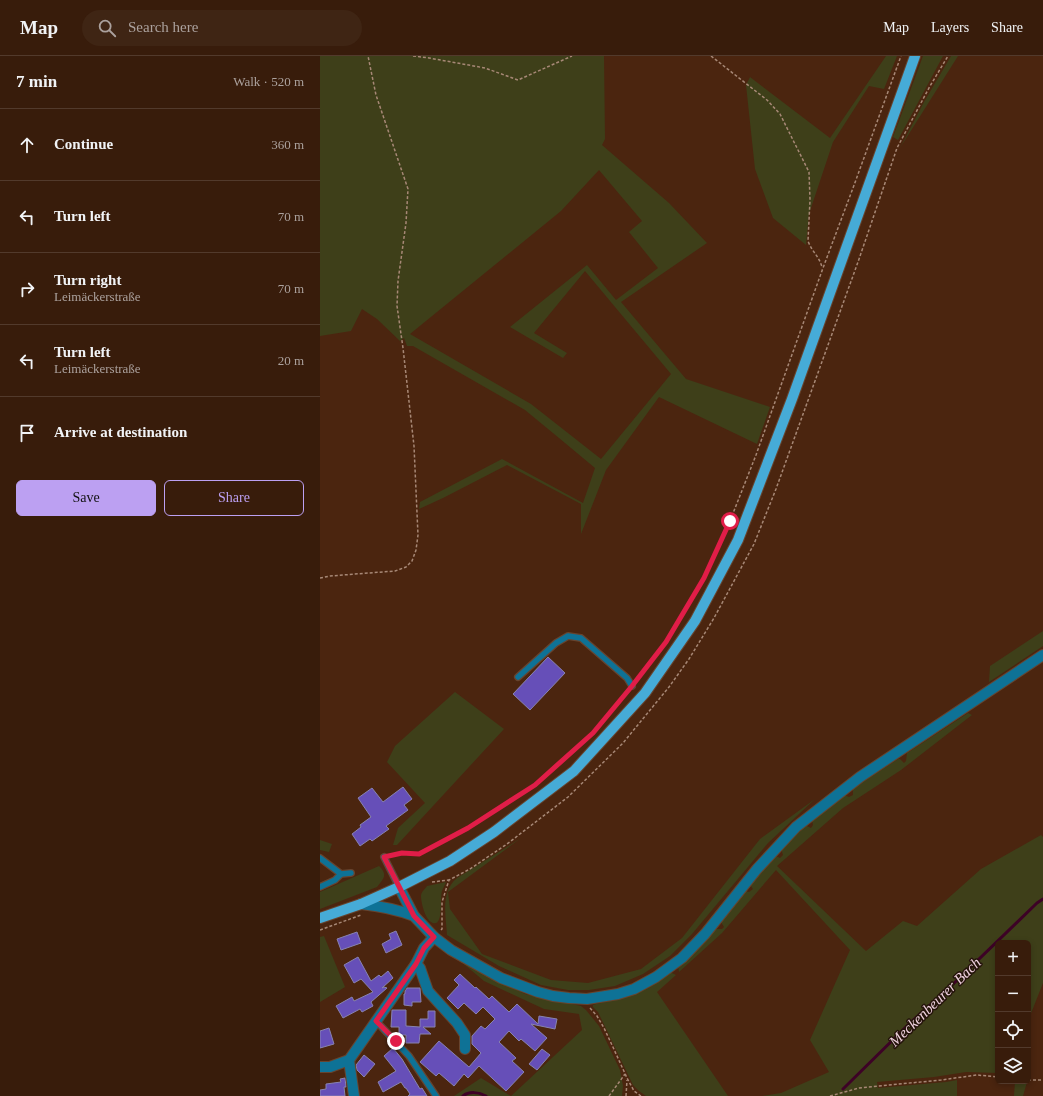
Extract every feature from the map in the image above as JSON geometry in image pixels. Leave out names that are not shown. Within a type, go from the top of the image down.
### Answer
[{"type":"main road","points":[[320,918],[361,904],[399,888],[450,861],[494,832],[574,771],[645,693],[695,621],[738,540],[792,399],[915,56]]},
{"type":"street","points":[[399,888],[414,916],[434,937],[451,950],[501,978],[538,992],[569,998],[587,999],[618,994],[634,989],[656,977],[682,958],[705,934],[757,869],[796,827],[860,777],[1043,655]]},
{"type":"street","points":[[361,904],[382,906],[414,916]]},
{"type":"street","points":[[320,1067],[330,1067],[349,1060],[416,964],[424,948],[434,937]]},
{"type":"street","points":[[416,964],[420,968],[428,991],[457,1023],[465,1036],[465,1049]]},
{"type":"street","points":[[349,1060],[354,1096]]},
{"type":"lane","points":[[518,677],[556,643],[568,636],[581,638],[627,678],[632,686]]},
{"type":"lane","points":[[384,857],[399,888]]},
{"type":"lane","points":[[320,858],[341,874]]},
{"type":"lane","points":[[320,887],[335,880],[341,874],[351,873]]},
{"type":"lane","points":[[376,1021],[409,1056],[436,1096]]},
{"type":"path","points":[[320,578],[395,572],[406,568],[412,561],[416,550],[418,535],[414,446],[398,306],[398,281],[406,223],[408,189],[376,95],[368,56]]},
{"type":"path","points":[[413,56],[485,68],[518,80],[572,56]]},
{"type":"path","points":[[711,56],[767,100],[780,114],[809,172],[810,200],[808,242],[810,248],[820,259],[823,268]]},
{"type":"path","points":[[384,857],[402,853],[419,854],[468,828],[535,785],[593,733],[666,642],[704,578],[730,521],[756,455],[901,56]]},
{"type":"path","points":[[434,937],[442,929],[442,902],[449,880],[470,869],[507,844],[568,797],[622,743],[669,687],[689,659],[714,618],[754,544],[776,489],[898,148],[930,86],[948,56]]},
{"type":"path","points":[[587,999],[590,1009],[597,1016],[634,1091],[641,1096]]},
{"type":"path","points":[[609,1096],[625,1074]]},
{"type":"path","points":[[830,1096],[859,1088],[977,1075],[995,1077]]},
{"type":"path","points":[[626,1096],[627,1078]]},
{"type":"path","points":[[1031,1080],[1043,1080]]},
{"type":"shaded area","points":[[320,56],[604,56],[605,139],[602,145],[669,203],[707,243],[621,302],[686,379],[770,407],[757,444],[659,397],[606,470],[581,534],[581,504],[507,465],[419,509],[420,502],[502,459],[583,503],[595,468],[525,410],[413,346],[407,346],[404,338],[400,341],[377,319],[362,309],[351,331],[320,336]],"holes":[[[599,170],[642,221],[629,232],[658,268],[616,300],[587,265],[510,327],[563,358],[567,353],[534,333],[585,271],[671,374],[601,459],[531,404],[410,334],[561,211]]]},
{"type":"shaded area","points":[[886,56],[897,56],[884,89],[869,86],[833,142],[809,214],[806,245],[773,218],[755,169],[746,85],[750,77],[830,138]]},
{"type":"shaded area","points":[[923,56],[943,56],[898,140],[893,137]]},
{"type":"shaded area","points":[[951,56],[958,56],[900,148],[924,102]]},
{"type":"shaded area","points":[[1043,631],[1043,646],[989,682],[990,666]]},
{"type":"shaded area","points":[[455,692],[504,729],[397,845],[393,845],[398,828],[425,803],[387,762],[395,746]]},
{"type":"shaded area","points":[[968,713],[972,715],[901,770],[843,808],[777,866],[866,951],[903,921],[917,926],[981,869],[1041,835],[1043,837],[1043,983],[1031,1013],[1031,940],[995,940],[995,1073],[966,1072],[934,1077],[877,1082],[878,1088],[957,1080],[957,1096],[762,1096],[781,1093],[829,1072],[810,1040],[850,950],[776,870],[722,933],[679,972],[678,966],[715,929],[722,929],[724,927],[721,922],[745,891],[749,892],[753,889],[750,885],[774,855],[780,858],[783,855],[781,848],[805,825],[811,828],[813,825],[812,820],[844,795],[849,797],[853,795],[853,788],[898,759],[904,763],[906,761],[907,753]]},
{"type":"shaded area","points":[[815,799],[768,843],[692,934],[670,956],[643,974],[615,986],[589,990],[568,990],[541,985],[499,966],[447,935],[445,905],[448,890],[452,884],[457,878],[521,838],[448,892],[450,909],[482,954],[551,980],[588,983],[641,969],[682,938],[760,839]]},
{"type":"shaded area","points":[[320,840],[332,844],[329,852],[320,850]]},
{"type":"shaded area","points":[[379,866],[382,869],[384,876],[377,887],[320,909],[320,892]]},
{"type":"shaded area","points":[[446,882],[441,894],[440,918],[436,923],[432,923],[429,921],[425,913],[421,899],[422,892],[427,886]]},
{"type":"shaded area","points":[[324,936],[345,987],[320,1002],[320,937]]},
{"type":"shaded area","points":[[459,960],[525,994],[581,1006],[586,1010],[599,1026],[620,1070],[623,1086],[622,1096],[511,1096],[582,1030],[579,1014],[544,1009],[484,981]]},
{"type":"shaded area","points":[[670,972],[676,975],[657,992],[728,1096],[646,1096],[633,1085],[598,1012],[593,1007],[593,1005],[596,1004],[622,998]]},
{"type":"shaded area","points":[[481,1078],[511,1096],[454,1096]]},
{"type":"shaded area","points":[[1015,1084],[1026,1084],[1023,1096],[1014,1096]]},
{"type":"building","points":[[548,657],[565,673],[530,710],[513,694]]},
{"type":"building","points":[[403,787],[412,799],[404,805],[408,810],[386,826],[389,829],[372,841],[370,839],[360,846],[352,834],[361,827],[360,825],[371,817],[358,798],[372,788],[383,802]]},
{"type":"building","points":[[396,931],[402,945],[386,953],[382,944],[391,939],[389,934]]},
{"type":"building","points":[[357,932],[361,943],[341,950],[337,939]]},
{"type":"building","points":[[358,957],[371,981],[379,975],[381,977],[388,971],[393,978],[382,988],[387,988],[371,1002],[373,1006],[362,1012],[360,1009],[343,1018],[336,1006],[352,997],[354,1001],[373,992],[361,979],[354,983],[344,965]]},
{"type":"building","points":[[460,974],[489,999],[492,996],[509,1012],[517,1004],[538,1024],[539,1016],[557,1019],[555,1029],[531,1024],[547,1038],[535,1051],[521,1039],[519,1041],[509,1031],[499,1042],[516,1058],[512,1061],[524,1072],[506,1091],[479,1066],[468,1078],[464,1074],[454,1086],[439,1073],[436,1076],[420,1062],[439,1041],[469,1067],[481,1053],[472,1044],[472,1036],[481,1026],[485,1029],[495,1019],[483,1007],[476,1014],[464,1003],[458,1009],[447,998],[459,985],[454,980]]},
{"type":"building","points":[[407,988],[420,988],[421,1002],[412,1002],[412,1006],[404,1005],[404,994]]},
{"type":"building","points":[[392,1010],[406,1010],[406,1026],[420,1027],[420,1019],[428,1019],[428,1011],[435,1011],[435,1027],[423,1027],[431,1034],[420,1034],[419,1043],[406,1043],[406,1035],[399,1035],[399,1027],[391,1027]]},
{"type":"building","points":[[329,1028],[334,1044],[320,1048],[320,1031]]},
{"type":"building","points":[[393,1048],[402,1059],[420,1089],[422,1088],[427,1096],[408,1096],[410,1094],[401,1082],[383,1092],[378,1082],[396,1071],[384,1056]]},
{"type":"building","points":[[542,1049],[550,1055],[537,1070],[529,1064]]},
{"type":"building","points":[[364,1055],[375,1064],[364,1077],[357,1070],[356,1065]]},
{"type":"building","points":[[345,1078],[345,1096],[320,1096],[320,1090],[326,1089],[326,1084],[341,1082],[340,1079]]},
{"type":"waterway","name":"Meckenbeurer Bach","points":[[843,1089],[910,1023],[1043,899]]},
{"type":"waterway","name":"Meckenbeurer Bach","points":[[463,1096],[468,1093],[486,1096]]},
{"type":"route","points":[[396,1041],[376,1021],[416,964],[424,948],[434,937],[414,916],[406,903],[384,857],[402,853],[419,854],[468,828],[535,785],[593,733],[666,642],[704,578],[730,521]]}]
